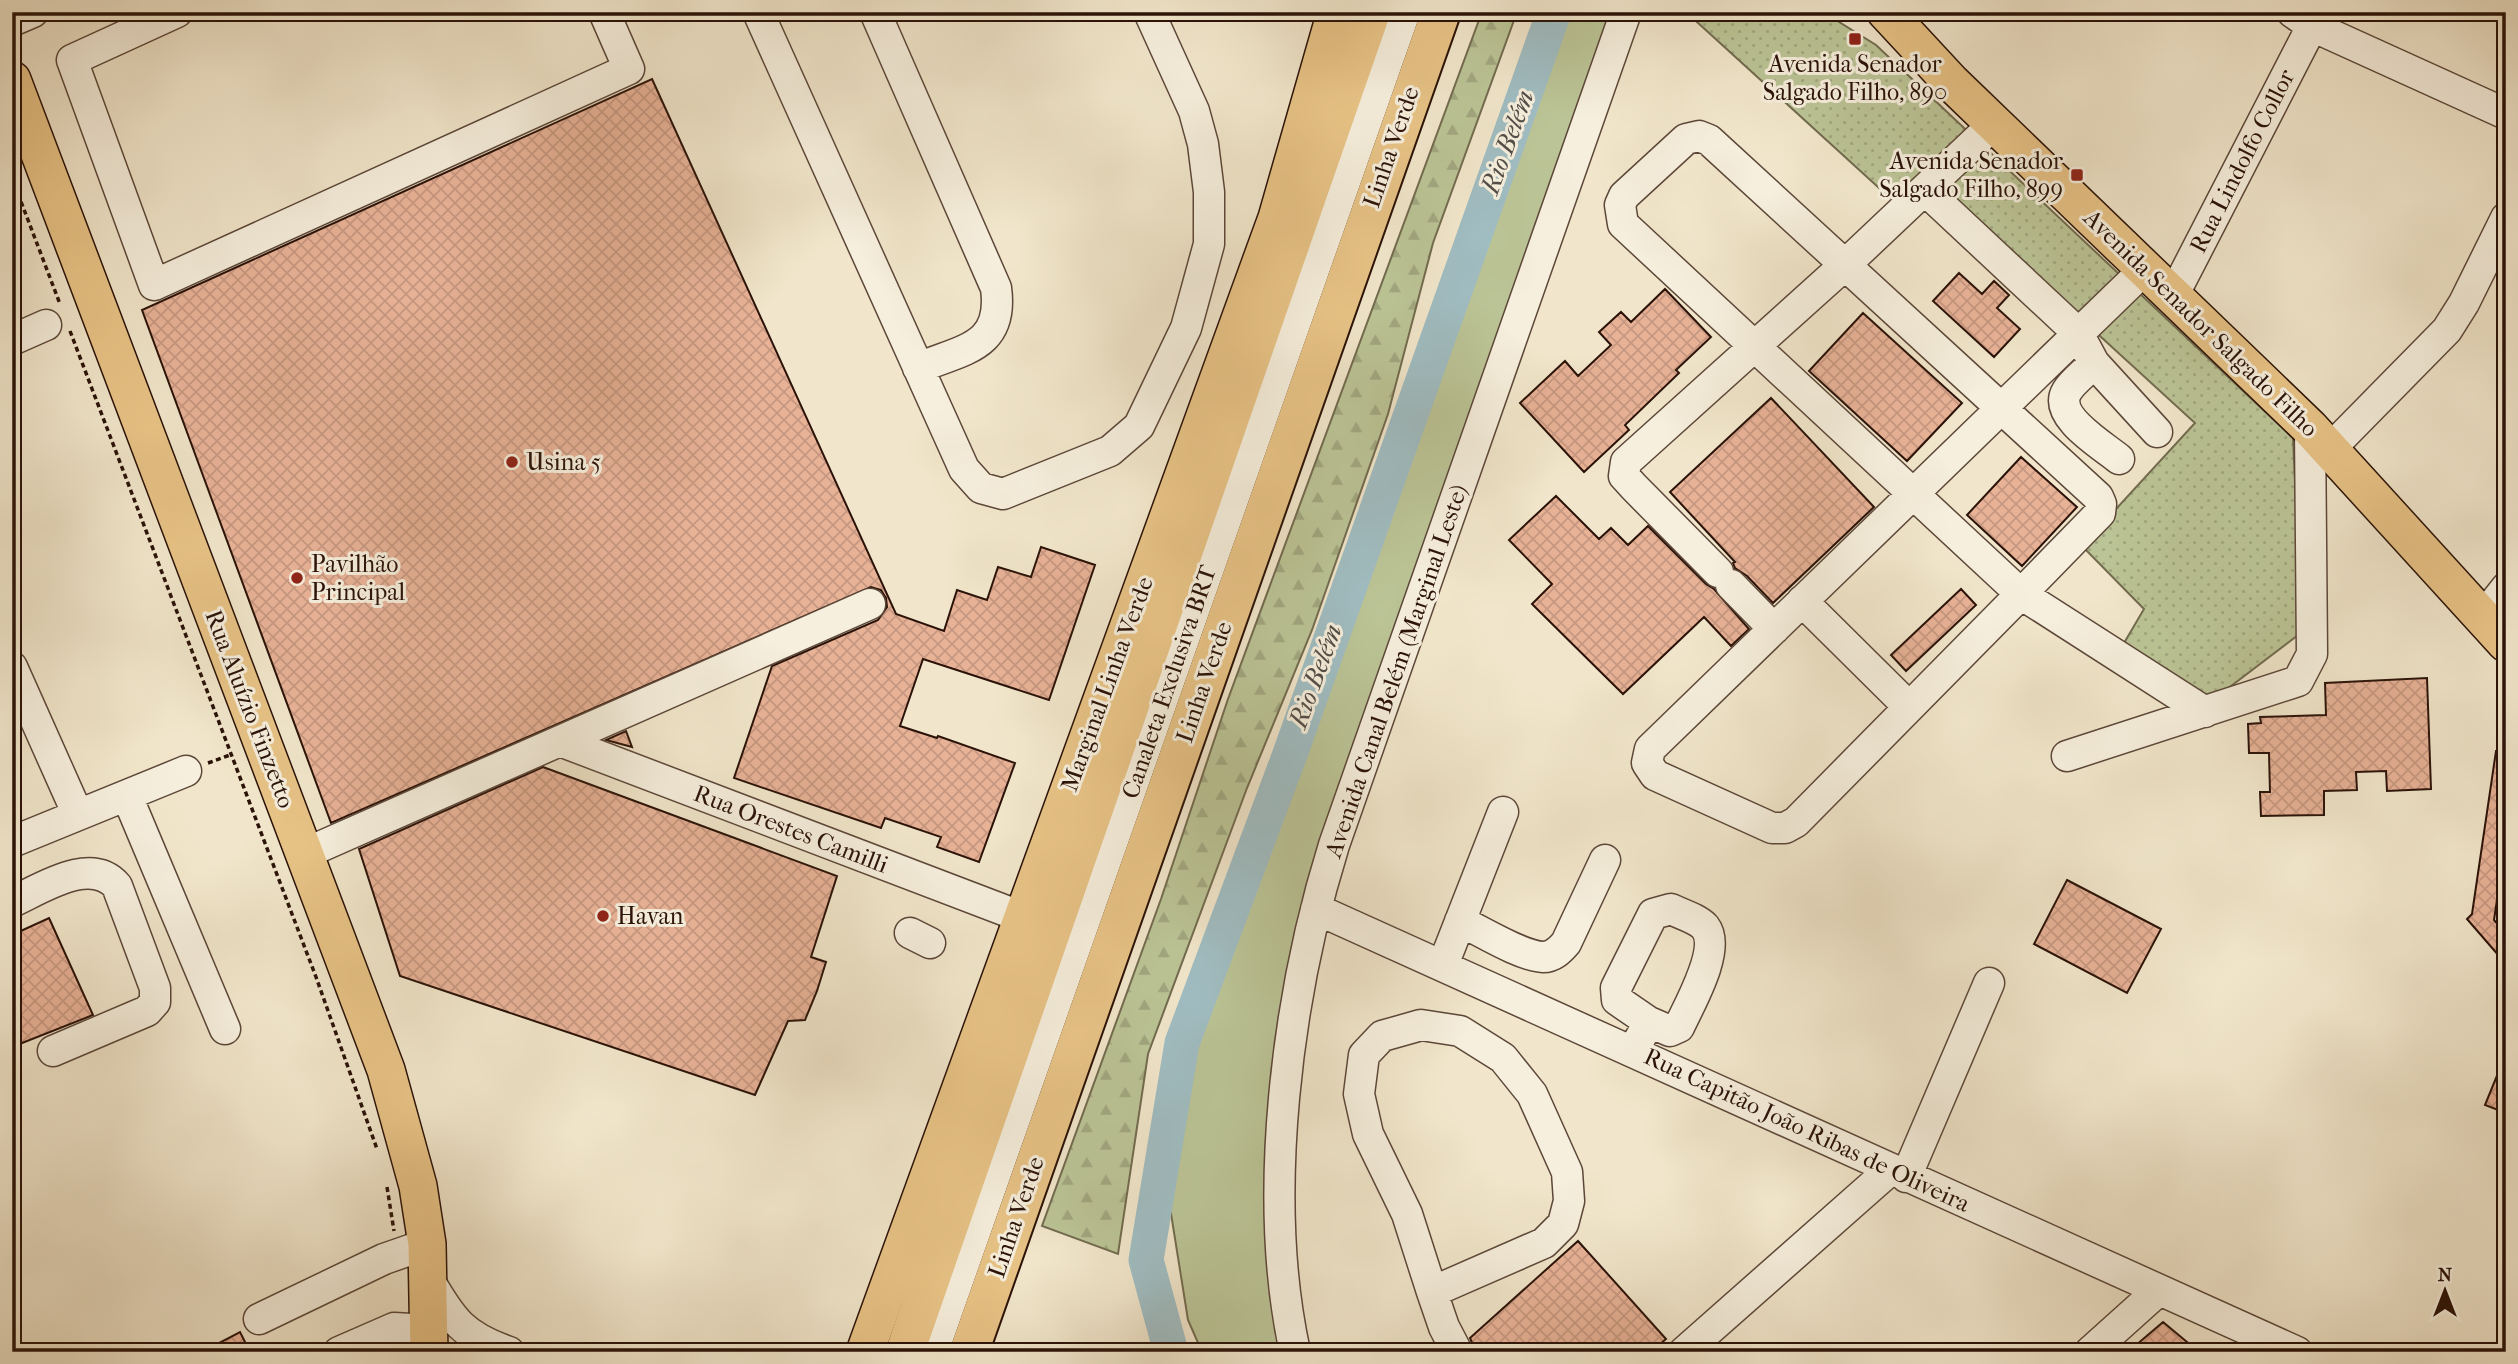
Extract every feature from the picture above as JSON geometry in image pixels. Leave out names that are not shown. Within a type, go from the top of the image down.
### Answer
[{"type":"highway","points":[[905,1352],[1371,12]]},
{"type":"highway","name":"Linha Verde","points":[[969,1352],[1441,12]]},
{"type":"main road","name":"Marginal Linha Verde","points":[[865,1352],[1277,218],[1336,12]]},
{"type":"main road","name":"Avenida Senador Salgado Filho","points":[[1886,12],[1994,124],[2320,439],[2494,630]]},
{"type":"main road","name":"Rua Aluízio Finzetto","points":[[12,80],[246,748],[306,853],[406,1133],[429,1341]]},
{"type":"street","points":[[12,21],[33,12]]},
{"type":"street","points":[[177,12],[72,60],[154,285],[629,69],[604,12]]},
{"type":"street","points":[[758,12],[964,468],[981,488],[1003,494],[1110,451],[1139,426],[1186,328],[1209,244],[1209,192],[1203,144],[1194,111],[1149,12]]},
{"type":"street","points":[[875,12],[996,288],[999,312],[991,333],[919,368]]},
{"type":"street","name":"Canaleta Exclusiva BRT","points":[[933,1352],[1405,12]]},
{"type":"street","name":"Avenida Canal Belém (Marginal Leste)","points":[[1295,1352],[1283,1280],[1282,1163],[1295,1025],[1316,909],[1334,845],[1626,12]]},
{"type":"street","points":[[2302,19],[2506,114]]},
{"type":"street","name":"Rua Lindolfo Collor","points":[[2173,296],[2302,19]]},
{"type":"street","points":[[1774,629],[1624,476],[1626,462],[1847,263],[1994,124]]},
{"type":"street","points":[[2145,269],[2078,333],[2001,409],[1915,492],[1802,601],[1650,749],[1647,763],[1655,775],[1772,828],[1785,828],[1797,822],[1909,707],[2021,594],[2100,513],[2101,504],[2098,497],[2001,409],[1847,263],[1709,140],[1699,136],[1686,139],[1624,196],[1620,215],[1623,224],[1915,492],[2021,594],[2205,712]]},
{"type":"street","points":[[1925,190],[2078,333],[2094,363],[2157,432]]},
{"type":"street","points":[[2067,756],[2298,681],[2307,669],[2312,654],[2320,439],[2447,330],[2464,303],[2506,218]]},
{"type":"street","points":[[12,340],[60,324]]},
{"type":"street","points":[[2094,363],[2066,392],[2063,405],[2068,416],[2119,459]]},
{"type":"street","points":[[2494,630],[2506,588]]},
{"type":"street","points":[[1802,601],[1909,707]]},
{"type":"street","points":[[306,853],[870,604]]},
{"type":"street","points":[[12,667],[78,816]]},
{"type":"street","name":"Rua Orestes Camilli","points":[[560,741],[1022,917]]},
{"type":"street","points":[[12,842],[186,772]]},
{"type":"street","points":[[127,796],[225,1029]]},
{"type":"street","points":[[1443,965],[1503,812]]},
{"type":"street","points":[[1460,921],[1529,953],[1543,957],[1556,954],[1566,943],[1605,860]]},
{"type":"street","points":[[12,902],[77,874],[109,876],[117,886],[155,988],[155,1002],[147,1011],[53,1051]]},
{"type":"street","name":"Rua Capitão João Ribas de Oliveira","points":[[1316,909],[2297,1352]]},
{"type":"street","points":[[1684,1352],[1898,1173],[1989,983]]},
{"type":"street","points":[[1633,1051],[1649,1022]]},
{"type":"street","points":[[1432,1292],[1544,1242],[1563,1224],[1568,1191],[1567,1172],[1532,1094],[1503,1058],[1460,1031],[1421,1025],[1382,1036],[1364,1055],[1359,1094],[1368,1134],[1407,1214],[1432,1292],[1450,1345],[1457,1352]]},
{"type":"street","points":[[259,1319],[418,1259],[453,1321],[500,1349]]},
{"type":"street","points":[[2090,1352],[2159,1290]]},
{"type":"street","points":[[339,1352],[394,1328],[429,1341]]},
{"type":"street","points":[[460,1352],[500,1349]]},
{"type":"path","points":[[12,178],[60,324],[246,748],[316,977],[378,1153]]},
{"type":"path","points":[[186,772],[246,748]]},
{"type":"path","points":[[386,1177],[418,1259]]},
{"type":"green space","points":[[1482,12],[1517,12],[1433,243],[1388,414],[1312,630],[1247,788],[1148,1054],[1118,1254],[1042,1226],[1161,899],[1228,699]]},
{"type":"green space","points":[[1564,12],[1610,12],[1302,910],[1283,1352],[1202,1352],[1188,1320],[1169,1201],[1191,1047]]},
{"type":"green space","points":[[1686,12],[1830,12],[1836,20],[1876,45],[2293,438],[2302,632],[2210,702],[2120,650],[2144,609],[2082,546],[2195,423],[1924,175],[1890,198]]},
{"type":"building","name":"Usina 5","points":[[652,79],[896,614],[944,631],[957,590],[987,600],[998,567],[1031,577],[1041,547],[1095,565],[1049,700],[923,659],[900,726],[937,738],[938,736],[1015,763],[979,862],[937,847],[941,837],[885,818],[881,828],[734,778],[772,666],[878,620],[887,607],[886,598],[881,590],[871,587],[331,823],[142,310]]},
{"type":"building","points":[[1959,273],[1982,294],[1994,281],[2009,295],[1997,308],[2020,329],[1994,357],[1933,301]]},
{"type":"building","points":[[1665,289],[1711,337],[1676,370],[1679,373],[1625,425],[1629,430],[1584,472],[1520,403],[1565,361],[1578,376],[1611,345],[1599,332],[1621,312],[1631,322]]},
{"type":"building","points":[[1863,313],[1962,403],[1907,461],[1809,371]]},
{"type":"building","points":[[1771,398],[1874,507],[1773,603],[1747,576],[1735,568],[1735,562],[1670,492]]},
{"type":"building","points":[[2021,457],[2077,507],[2022,566],[1967,515]]},
{"type":"building","points":[[1556,496],[1599,539],[1611,528],[1628,545],[1648,526],[1714,589],[1749,629],[1731,646],[1704,617],[1623,694],[1532,604],[1552,584],[1509,540]]},
{"type":"building","points":[[1961,589],[1976,605],[1906,671],[1891,655]]},
{"type":"building","points":[[2427,678],[2431,789],[2387,791],[2386,771],[2356,772],[2357,790],[2324,791],[2324,815],[2261,816],[2260,792],[2270,792],[2269,753],[2249,753],[2248,724],[2261,723],[2260,717],[2326,715],[2325,683]]},
{"type":"building","points":[[626,731],[632,747],[606,740]]},
{"type":"building","points":[[2496,751],[2506,752],[2506,840],[2494,920],[2506,934],[2506,964],[2467,919],[2472,914]]},
{"type":"building","name":"Havan","points":[[543,767],[837,876],[811,957],[826,962],[817,991],[805,1020],[788,1021],[755,1095],[400,976],[359,849]]},
{"type":"building","points":[[2067,880],[2161,929],[2127,993],[2034,944]]},
{"type":"building","points":[[49,918],[93,1015],[12,1047],[12,935]]},
{"type":"building","points":[[2506,1056],[2506,1113],[2485,1105]]},
{"type":"building","points":[[1578,1241],[1666,1339],[1651,1352],[1476,1352],[1470,1338]]},
{"type":"building","points":[[2163,1322],[2199,1352],[2128,1352]]},
{"type":"building","points":[[240,1332],[250,1352],[202,1352]]},
{"type":"waterway","name":"Rio Belém","points":[[1171,1352],[1146,1260],[1182,1043],[1290,754],[1554,12]]},
{"type":"place","name":"Avenida Senador Salgado Filho, 890","points":[[1855,39]]},
{"type":"place","name":"Avenida Senador Salgado Filho, 899","points":[[2077,175]]},
{"type":"place","name":"Usina 5","points":[[512,462]]},
{"type":"place","name":"Pavilhão Principal","points":[[297,578]]},
{"type":"place","name":"Havan","points":[[603,916]]}]
